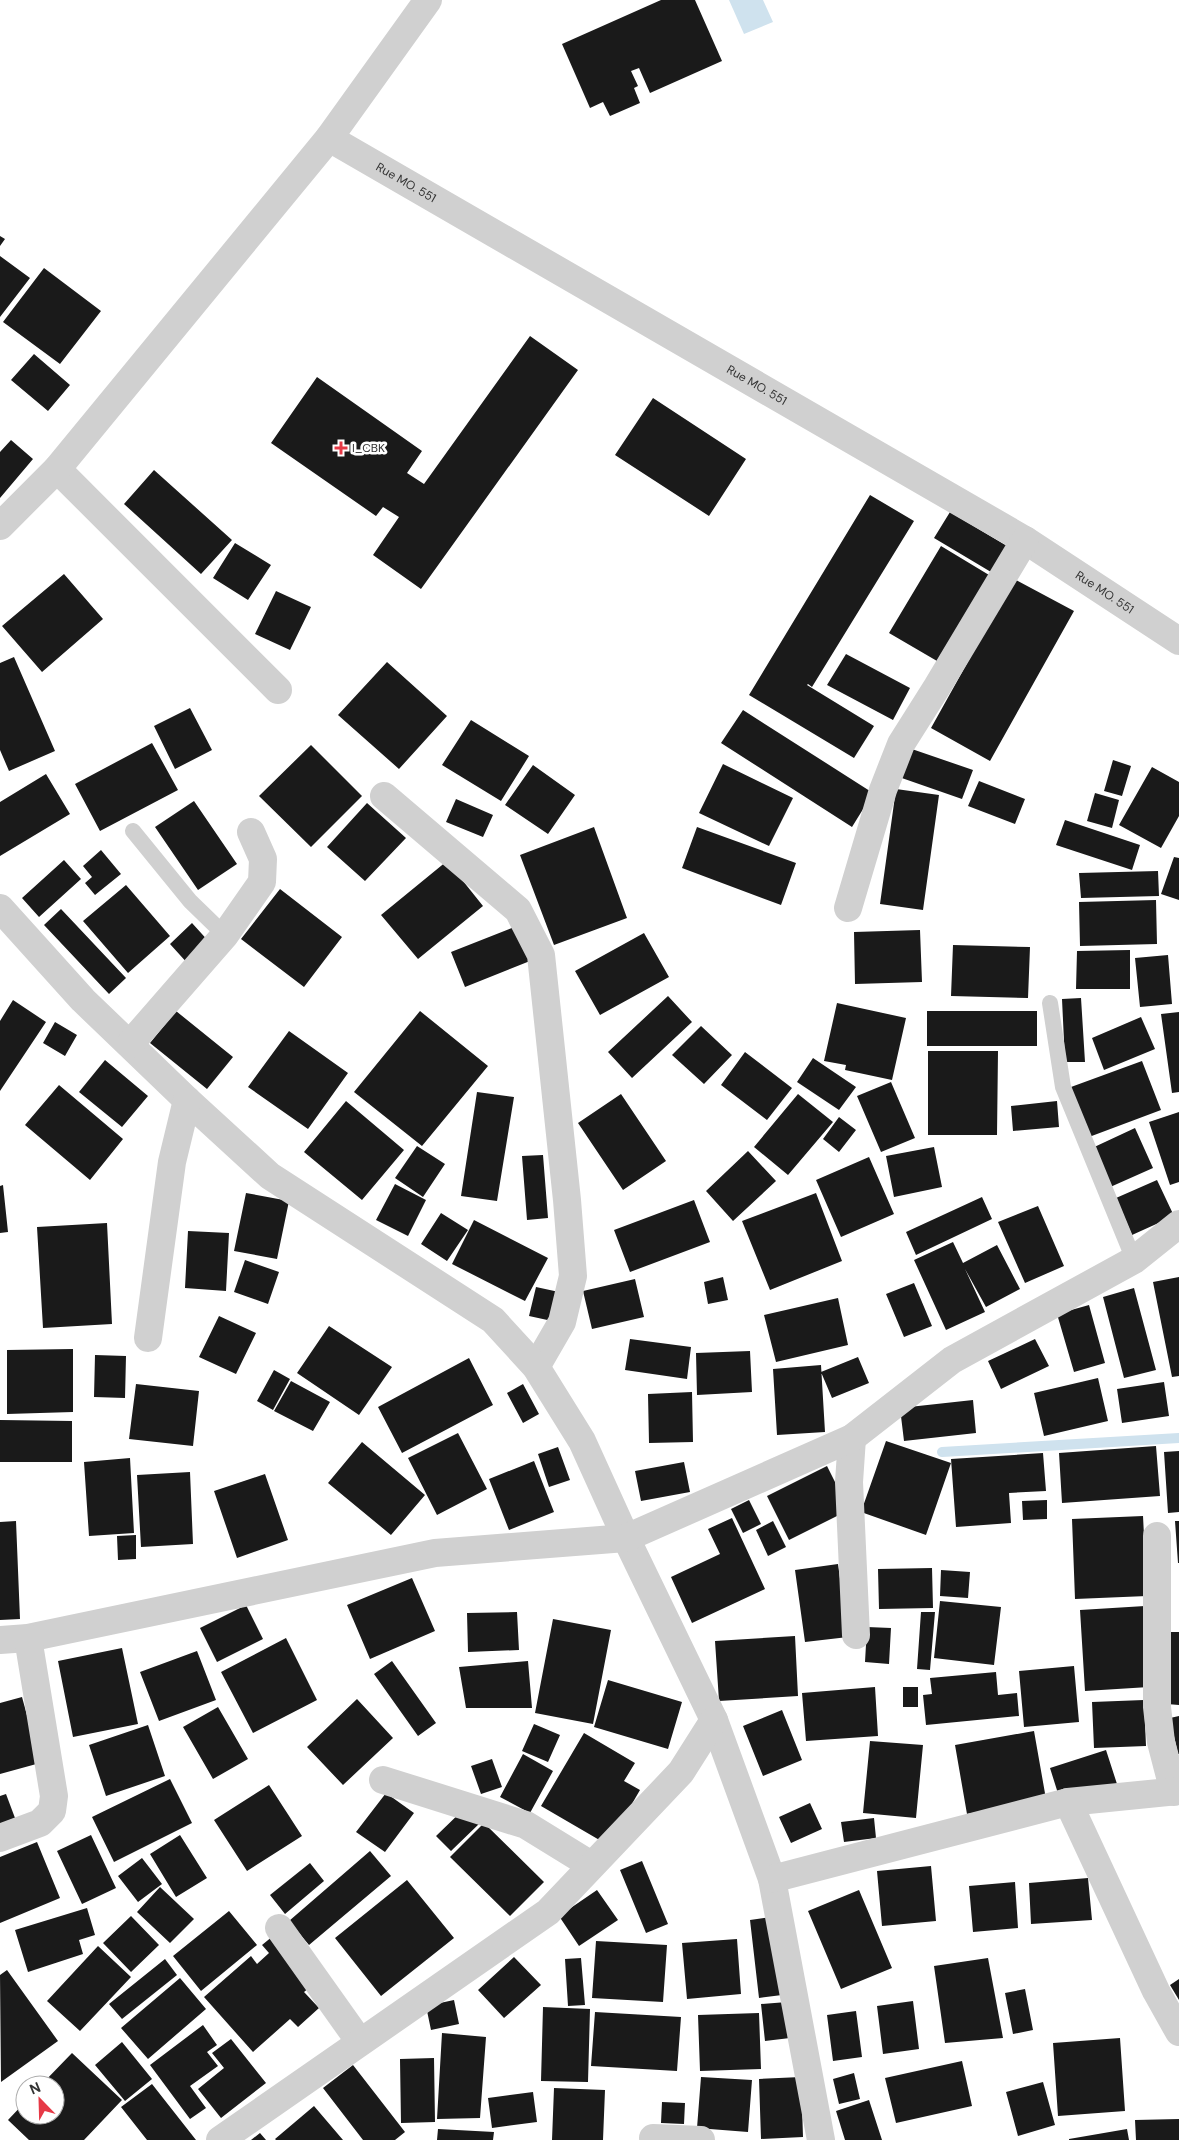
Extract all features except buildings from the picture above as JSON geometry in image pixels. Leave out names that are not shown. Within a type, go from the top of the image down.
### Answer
[{"type":"street","points":[[0,526],[57,469],[329,138],[428,0]]},
{"type":"street","name":"Rue MO. 551","points":[[329,138],[1025,540],[1179,641]]},
{"type":"street","points":[[57,469],[278,690]]},
{"type":"street","points":[[848,908],[882,790],[901,744],[938,687],[1025,540]]},
{"type":"street","points":[[384,796],[518,910],[541,955],[567,1200],[573,1276],[562,1322],[536,1367]]},
{"type":"street","points":[[130,1044],[225,935],[262,882],[263,859],[252,832]]},
{"type":"street","points":[[0,908],[83,1000],[187,1100],[270,1176],[493,1320],[536,1367],[582,1442],[714,1720],[772,1879],[821,2140]]},
{"type":"street","points":[[148,1338],[172,1162],[187,1100]]},
{"type":"street","points":[[0,1640],[28,1638],[436,1553],[626,1538],[852,1438],[952,1360],[1134,1260],[1179,1224]]},
{"type":"street","points":[[852,1438],[849,1482],[856,1635]]},
{"type":"street","points":[[772,1879],[1068,1802],[1177,1791],[1161,1742],[1157,1707],[1157,1536]]},
{"type":"street","points":[[0,1838],[40,1823],[52,1811],[54,1796],[28,1638]]},
{"type":"street","points":[[220,2140],[548,1912],[681,1772],[714,1720]]},
{"type":"street","points":[[383,1780],[526,1825],[591,1865]]},
{"type":"street","points":[[1068,1802],[1156,1991],[1179,2032]]},
{"type":"street","points":[[279,1928],[360,2042]]},
{"type":"street","points":[[653,2138],[701,2140]]},
{"type":"lane","points":[[133,831],[190,901],[225,935]]},
{"type":"lane","points":[[1050,1003],[1063,1087],[1134,1260]]},
{"type":"water","points":[[729,0],[763,0],[773,22],[744,34]]},
{"type":"waterway","points":[[942,1452],[1179,1438]]},
{"type":"place","name":"I_CBK","points":[[341,448]]}]
